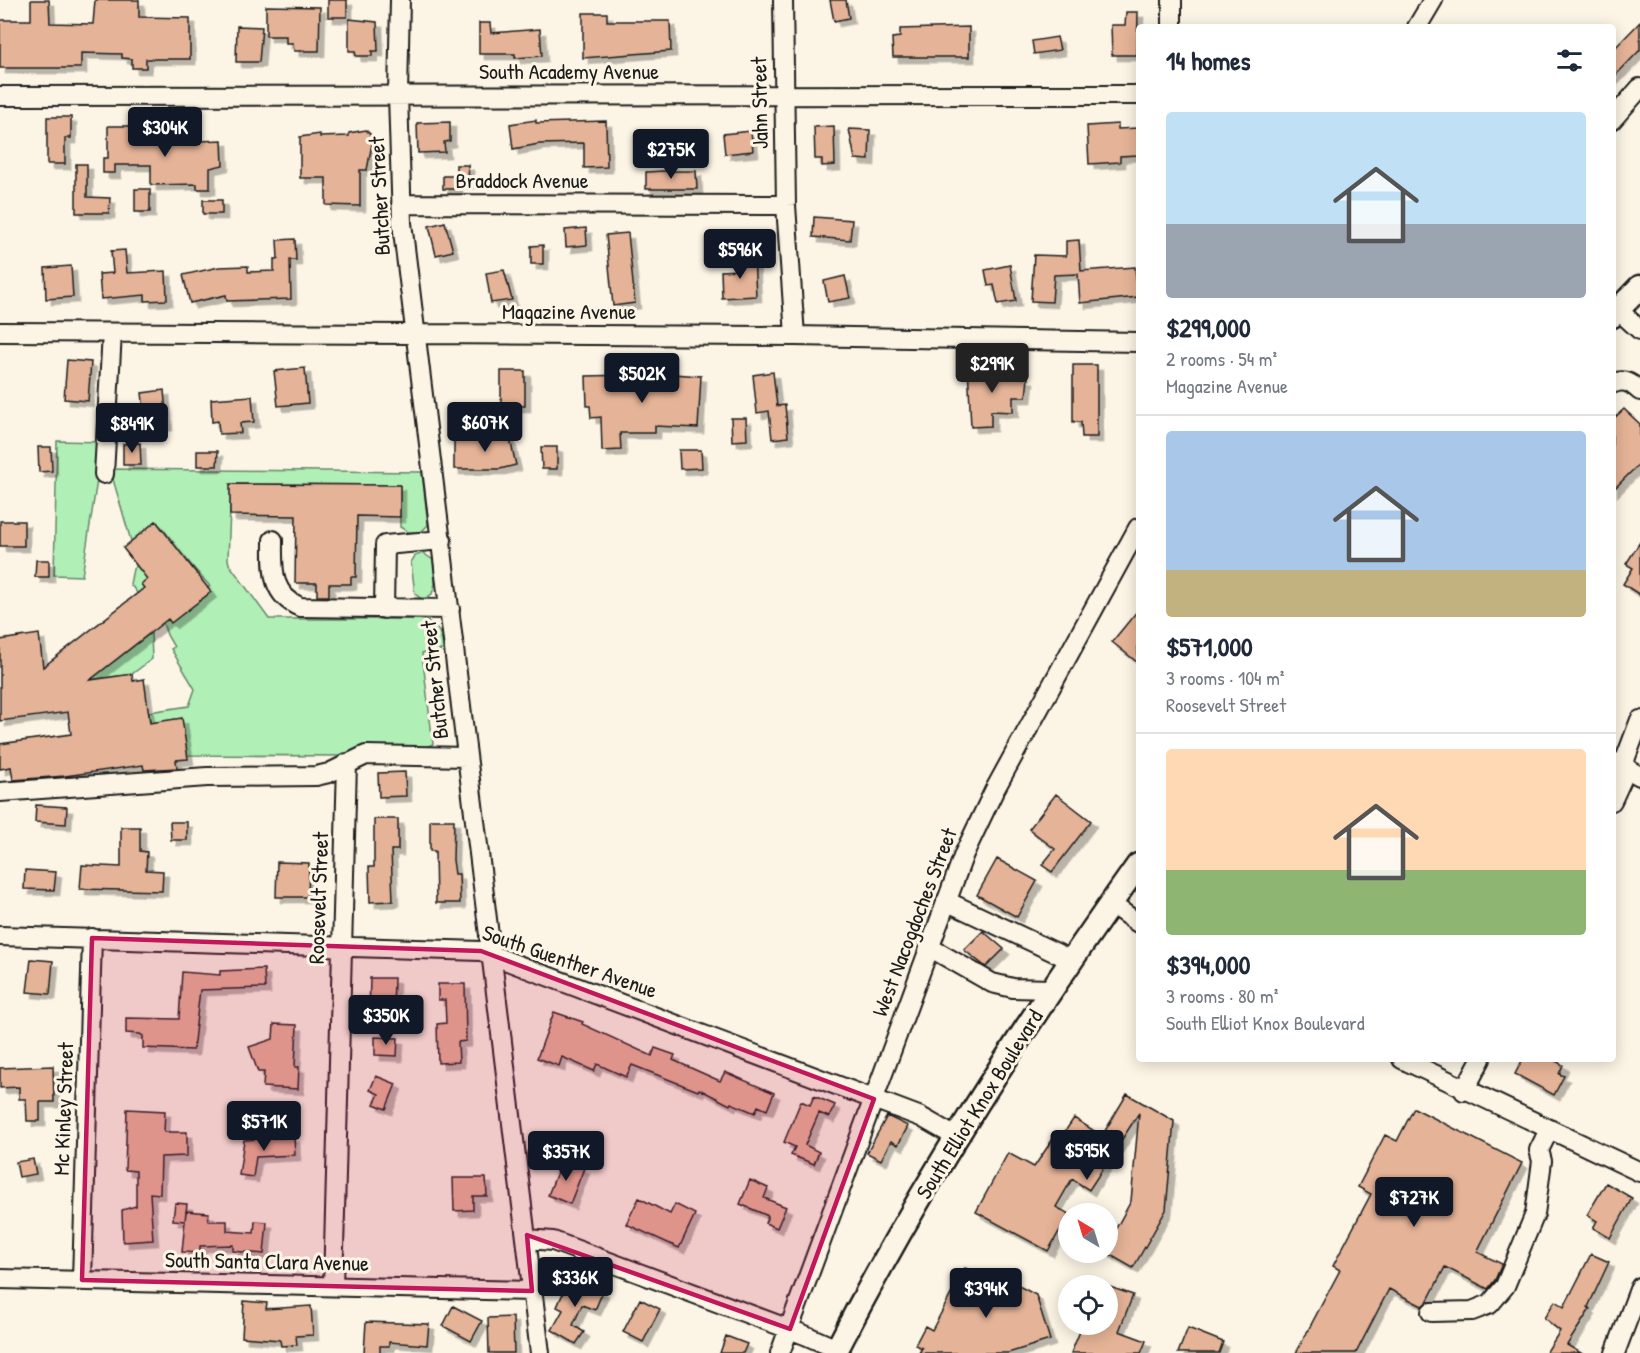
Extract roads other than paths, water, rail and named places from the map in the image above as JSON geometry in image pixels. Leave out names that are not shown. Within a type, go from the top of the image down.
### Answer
[{"type":"main road","points":[[1616,312],[1640,287]]},
{"type":"main road","name":"South Elliot Knox Boulevard","points":[[836,1351],[956,1137],[1051,989],[1136,872]]},
{"type":"street","name":"Butcher Street","points":[[400,0],[398,95],[401,204],[540,1353]]},
{"type":"street","name":"Jahn Street","points":[[783,0],[782,96],[786,205],[795,336]]},
{"type":"street","points":[[1172,0],[1172,24]]},
{"type":"street","points":[[1419,24],[1433,0]]},
{"type":"street","points":[[1616,115],[1640,88]]},
{"type":"street","name":"South Academy Avenue","points":[[0,96],[1136,94]]},
{"type":"street","name":"Braddock Avenue","points":[[401,204],[786,205]]},
{"type":"street","points":[[1616,314],[1640,330]]},
{"type":"street","name":"Magazine Avenue","points":[[0,332],[795,336],[1136,342]]},
{"type":"street","points":[[104,474],[112,333]]},
{"type":"street","points":[[1616,382],[1627,381],[1640,391]]},
{"type":"street","name":"West Nacogdoches Street","points":[[780,1353],[964,854],[994,791],[1136,532]]},
{"type":"street","points":[[273,540],[273,582],[294,605],[306,608],[450,609]]},
{"type":"street","points":[[384,609],[385,545],[442,540]]},
{"type":"street","points":[[1616,792],[1626,768],[1640,720]]},
{"type":"street","points":[[0,792],[207,777],[316,776],[329,773],[366,754],[467,757]]},
{"type":"street","name":"Roosevelt Street","points":[[333,1286],[340,948],[347,762]]},
{"type":"street","points":[[946,901],[1071,960]]},
{"type":"street","points":[[1111,904],[1136,922]]},
{"type":"street","name":"South Guenther Avenue","points":[[0,936],[472,951],[491,954],[929,1120],[956,1137]]},
{"type":"street","name":"Mc Kinley Street","points":[[82,1280],[92,938]]},
{"type":"street","points":[[929,947],[992,982],[1013,988],[1051,989]]},
{"type":"street","points":[[1408,1062],[1464,1091],[1640,1172]]},
{"type":"street","points":[[1464,1091],[1479,1062]]},
{"type":"street","points":[[1431,1312],[1472,1311],[1490,1304],[1505,1286],[1535,1214],[1541,1172],[1539,1150],[1549,1130]]},
{"type":"street","points":[[527,1239],[553,1241],[790,1329],[836,1351]]},
{"type":"street","name":"South Santa Clara Avenue","points":[[0,1279],[532,1291]]},
{"type":"street","points":[[1615,1353],[1640,1287]]}]
